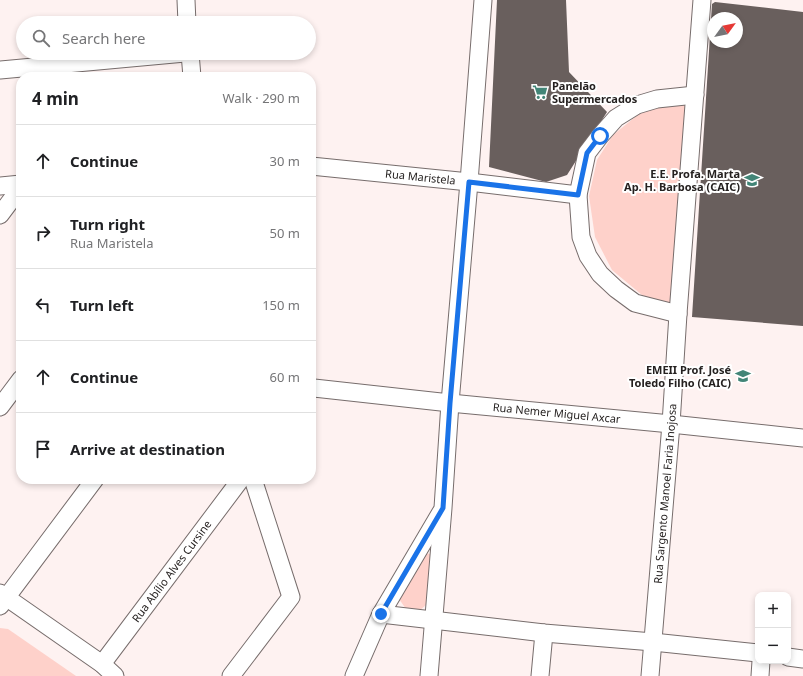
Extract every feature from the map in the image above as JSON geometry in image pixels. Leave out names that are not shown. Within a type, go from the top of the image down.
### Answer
[{"type":"street","points":[[186,0],[187,16]]},
{"type":"street","points":[[429,676],[483,0]]},
{"type":"street","name":"Rua Sargento Manoel Faria Inojosa","points":[[650,676],[671,424],[702,0]]},
{"type":"street","points":[[0,70],[109,60]]},
{"type":"street","points":[[191,60],[192,72]]},
{"type":"street","points":[[678,314],[635,303],[616,289],[600,274],[588,256],[581,237],[578,195],[587,153],[616,118],[637,105],[657,98],[695,95]]},
{"type":"street","name":"Rua Maristela","points":[[316,167],[578,195]]},
{"type":"street","points":[[0,186],[16,185]]},
{"type":"street","points":[[0,215],[16,192]]},
{"type":"street","points":[[0,407],[16,386]]},
{"type":"street","name":"Rua Nemer Miguel Axcar","points":[[316,388],[803,438]]},
{"type":"street","points":[[91,484],[2,599],[102,664],[115,676]]},
{"type":"street","name":"Rua Abílio Alves Cursine","points":[[102,664],[237,484]]},
{"type":"street","points":[[231,676],[291,597],[255,484]]},
{"type":"street","points":[[354,676],[381,614],[443,508]]},
{"type":"street","points":[[381,614],[544,633],[755,653]]},
{"type":"street","points":[[540,676],[544,633]]},
{"type":"street","points":[[791,657],[803,659]]},
{"type":"street","points":[[760,676],[761,664]]},
{"type":"shaded area","points":[[688,103],[671,306],[642,295],[612,270],[595,237],[589,196],[597,160],[613,135],[645,109]]},
{"type":"shaded area","points":[[424,553],[431,554],[426,605],[419,611],[406,609],[399,599]]},
{"type":"shaded area","points":[[0,628],[8,629],[76,676],[0,676]]},
{"type":"building","name":"Panelão Supermercados","points":[[497,0],[566,0],[569,72],[607,112],[567,175],[546,182],[489,167]]},
{"type":"building","name":"E.E. Profa. Marta Ap. H. Barbosa (CAIC)","points":[[715,2],[803,12],[803,326],[692,317],[709,48],[743,48],[743,12],[711,12],[712,4]]},
{"type":"place","name":"Panelão Supermercados","points":[[540,92]]},
{"type":"place","name":"E.E. Profa. Marta Ap. H. Barbosa (CAIC)","points":[[752,180]]},
{"type":"place","name":"EMEII Prof. José Toledo Filho (CAIC)","points":[[743,376]]},
{"type":"route","points":[[381,614],[443,508],[450,403],[469,182],[578,195],[587,153],[600,136]]}]
